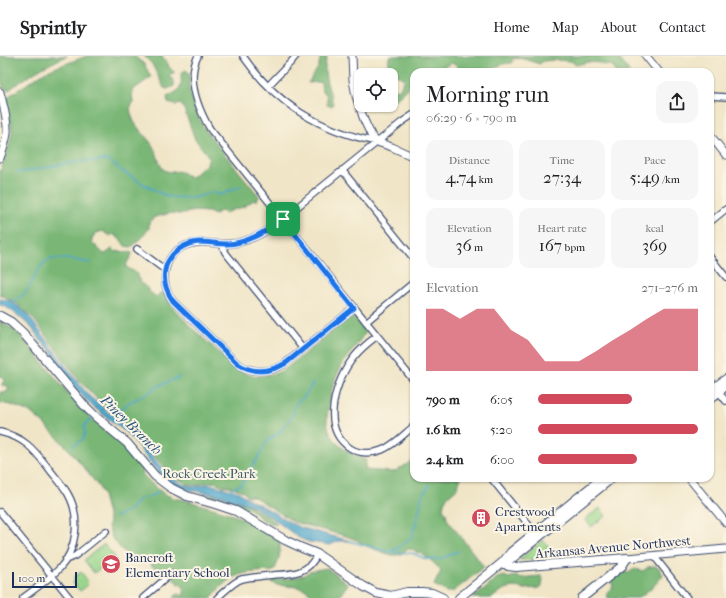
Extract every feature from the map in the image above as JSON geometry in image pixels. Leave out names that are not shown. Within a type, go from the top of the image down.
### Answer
[{"type":"main road","points":[[0,316],[11,322],[23,333],[80,401],[96,417],[127,443],[152,473],[164,484],[184,495],[236,511],[291,543],[317,554],[363,586],[376,593],[391,596],[407,592],[422,592],[432,593],[443,598]]},
{"type":"main road","points":[[714,388],[726,379]]},
{"type":"main road","points":[[714,388],[726,386]]},
{"type":"main road","points":[[459,598],[503,562],[514,557],[595,484]]},
{"type":"main road","points":[[582,598],[622,566],[627,558]]},
{"type":"main road","name":"Arkansas Avenue Northwest","points":[[503,562],[508,566],[516,567],[627,558]]},
{"type":"main road","points":[[605,560],[611,567],[612,574]]},
{"type":"street","points":[[198,56],[194,68],[194,86],[197,100],[212,131],[410,376]]},
{"type":"street","points":[[243,56],[254,72],[268,86],[291,106],[315,122],[336,131],[392,147],[410,155]]},
{"type":"street","points":[[268,86],[296,56]]},
{"type":"street","points":[[352,56],[352,74],[356,96],[362,116],[371,135],[377,142]]},
{"type":"street","points":[[646,56],[656,68]]},
{"type":"street","points":[[0,92],[7,121],[7,132],[0,158]]},
{"type":"street","points":[[714,96],[726,97]]},
{"type":"street","points":[[354,308],[288,362],[271,370],[260,371],[248,369],[238,364],[176,305],[166,290],[164,279],[165,269],[172,255],[186,245],[199,242],[222,244],[237,242],[255,237],[271,228],[410,117]]},
{"type":"street","points":[[714,140],[726,155]]},
{"type":"street","points":[[342,170],[410,254]]},
{"type":"street","points":[[714,219],[726,209]]},
{"type":"street","points":[[222,244],[224,251],[304,349]]},
{"type":"street","points":[[137,249],[165,269]]},
{"type":"street","points":[[714,263],[726,277]]},
{"type":"street","points":[[366,322],[410,285]]},
{"type":"street","points":[[377,336],[354,356],[342,378],[333,407],[333,421],[336,431],[342,442],[352,449],[360,452],[371,453],[387,447],[410,429]]},
{"type":"street","points":[[714,388],[726,401]]},
{"type":"street","points":[[0,432],[16,437],[30,446],[69,496],[75,513],[76,526],[74,536],[65,560],[60,568],[23,598]]},
{"type":"street","points":[[494,482],[537,535]]},
{"type":"street","points":[[692,482],[726,523]]},
{"type":"street","points":[[0,512],[70,598]]},
{"type":"street","points":[[65,560],[75,556],[106,531]]},
{"type":"street","name":"Arkansas Avenue Northwest","points":[[627,558],[726,549]]},
{"type":"street","points":[[217,598],[240,580],[270,575],[290,574],[300,571],[311,564],[317,554]]},
{"type":"street","points":[[654,556],[687,598]]},
{"type":"street","points":[[143,598],[171,574]]},
{"type":"green space","points":[[0,56],[67,56],[37,71],[7,90],[4,89],[2,83]]},
{"type":"green space","name":"Rock Creek Park","points":[[87,56],[134,56],[144,64],[151,77],[133,90],[133,103],[130,108],[131,115],[137,126],[152,144],[163,169],[167,171],[181,172],[191,177],[207,164],[209,157],[195,139],[181,104],[176,105],[168,103],[167,97],[180,88],[181,73],[186,70],[188,72],[190,76],[189,87],[198,116],[217,145],[259,196],[257,201],[254,200],[243,207],[229,211],[226,214],[222,211],[215,215],[209,212],[195,211],[179,214],[171,213],[155,217],[150,221],[149,228],[142,238],[131,247],[125,246],[121,240],[113,234],[110,236],[103,231],[96,233],[92,238],[92,242],[104,254],[112,249],[116,252],[132,253],[126,267],[138,274],[137,278],[148,289],[148,291],[157,297],[160,293],[163,293],[174,309],[190,326],[239,371],[250,375],[259,376],[274,374],[284,370],[349,318],[360,321],[367,330],[340,368],[332,389],[327,421],[331,435],[346,451],[366,460],[365,470],[394,472],[410,462],[410,482],[459,482],[457,488],[447,497],[443,508],[447,519],[484,567],[454,591],[447,592],[434,585],[441,571],[430,559],[413,549],[407,549],[402,554],[392,555],[364,545],[357,540],[346,536],[294,522],[253,496],[247,496],[243,491],[228,486],[223,486],[215,482],[190,485],[177,479],[158,461],[132,431],[101,403],[78,379],[33,318],[16,303],[0,295],[0,172],[12,131],[7,100],[9,96],[43,73]]},
{"type":"green space","points":[[144,56],[162,56],[162,58],[166,60],[169,67],[174,72],[169,76],[173,79],[174,86],[167,89],[164,88],[152,64]]},
{"type":"green space","points":[[321,56],[327,56],[325,74],[333,105],[331,106],[327,105],[327,97],[325,92],[322,92],[321,82],[308,83],[318,68]]},
{"type":"green space","points":[[390,56],[617,56],[627,68],[614,68],[613,66],[601,63],[588,62],[576,65],[571,61],[554,60],[543,61],[540,64],[520,58],[512,59],[512,63],[500,65],[495,68],[458,68],[457,65],[451,63],[442,68],[410,68],[410,86],[398,97],[398,90],[405,79],[398,76],[398,68],[390,68]]},
{"type":"green space","points":[[0,321],[20,335],[83,411],[131,453],[142,467],[143,475],[164,494],[176,499],[181,499],[219,510],[241,518],[280,541],[279,557],[274,571],[250,572],[234,577],[224,584],[211,598],[174,598],[179,594],[184,596],[184,591],[181,584],[179,585],[173,578],[174,576],[170,571],[164,575],[150,563],[129,556],[112,538],[108,526],[109,520],[103,495],[99,487],[73,454],[43,423],[30,412],[11,405],[0,403],[0,392],[7,392],[9,387],[1,385],[4,381],[2,376],[0,377]]},
{"type":"green space","points":[[204,495],[217,496],[249,505],[277,524],[275,525],[263,520],[249,508],[245,510],[241,509],[204,497]]},
{"type":"green space","points":[[600,508],[606,516],[591,527],[585,519]]},
{"type":"green space","points":[[543,540],[549,548],[547,549],[552,558],[519,559]]},
{"type":"green space","points":[[104,544],[115,557],[94,573],[84,560]]},
{"type":"green space","points":[[655,566],[659,568],[663,575],[652,588],[638,598],[608,598],[607,592],[613,587],[611,579],[621,572],[629,573],[635,569],[643,571],[648,567]]},
{"type":"green space","points":[[327,568],[348,584],[338,598],[317,598],[306,590],[298,587],[277,585],[271,582],[274,580],[304,575],[310,571]]},
{"type":"green space","points":[[81,572],[88,581],[86,583],[88,585],[80,591],[73,583],[75,580],[73,578]]},
{"type":"green space","points":[[505,576],[508,578],[516,576],[519,578],[541,576],[543,578],[542,586],[540,588],[525,589],[516,587],[508,588],[492,598],[472,598],[483,591],[497,578]]},
{"type":"water","points":[[0,299],[11,301],[27,314],[89,396],[128,429],[161,467],[175,480],[184,485],[194,487],[209,484],[239,492],[299,527],[350,541],[339,541],[330,545],[309,542],[299,538],[254,506],[224,496],[185,489],[166,480],[131,438],[91,405],[78,391],[54,359],[50,350],[31,327],[15,313],[0,305]]},
{"type":"waterway","points":[[17,172],[75,162],[108,160],[122,171],[168,197],[194,198],[213,192],[220,195],[241,186]]},
{"type":"waterway","points":[[11,303],[26,291],[37,271],[47,260],[61,258],[91,263]]},
{"type":"waterway","points":[[112,418],[128,403],[148,393],[156,387],[180,377]]},
{"type":"waterway","points":[[230,490],[242,484],[267,441],[278,434],[293,415],[295,404],[304,397],[313,383]]},
{"type":"waterway","points":[[73,446],[83,439],[85,433],[84,426],[92,418]]},
{"type":"waterway","points":[[392,551],[412,537],[421,498],[429,485]]},
{"type":"waterway","points":[[115,517],[128,512],[140,498],[150,497],[158,492]]},
{"type":"waterway","name":"Piney Branch","points":[[349,541],[391,552],[412,553],[426,559],[440,559],[459,551]]},
{"type":"place","name":"Crestwood Apartments","points":[[481,518]]},
{"type":"place","name":"Bancroft Elementary School","points":[[111,564]]},
{"type":"route","points":[[283,219],[354,308],[279,367],[262,371],[245,368],[238,364],[173,301],[168,294],[164,279],[165,269],[172,255],[186,245],[199,242],[229,244],[250,239],[266,231],[283,219]]}]
